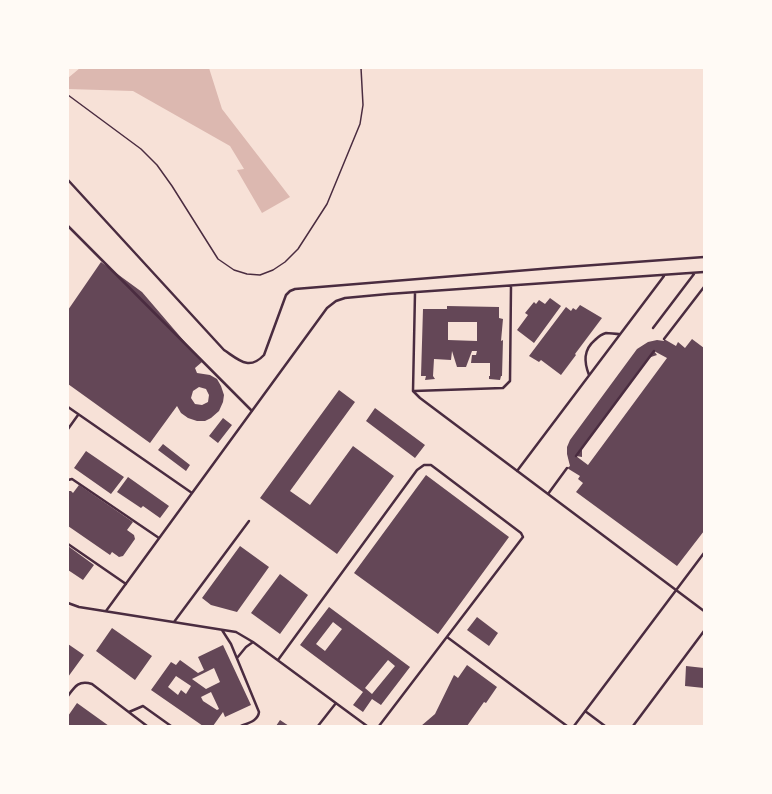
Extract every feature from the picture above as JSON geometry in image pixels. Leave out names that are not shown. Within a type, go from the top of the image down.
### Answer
[{"type":"lane","points":[[68,180],[224,350],[241,362],[251,364],[258,362],[264,355],[286,295],[295,289],[704,257]]},
{"type":"lane","points":[[68,226],[252,411]]},
{"type":"lane","points":[[106,611],[327,308],[336,301],[345,298],[704,272]]},
{"type":"lane","points":[[653,328],[694,273]]},
{"type":"lane","points":[[516,471],[664,275]]},
{"type":"lane","points":[[413,391],[504,388],[507,385],[510,381],[511,286]]},
{"type":"lane","points":[[664,339],[704,288]]},
{"type":"lane","points":[[415,293],[413,391],[420,398],[516,471],[704,611]]},
{"type":"lane","points":[[589,375],[585,355],[590,344],[606,333],[620,334]]},
{"type":"lane","points":[[576,456],[654,351]]},
{"type":"lane","points":[[68,407],[192,493]]},
{"type":"lane","points":[[68,429],[78,415]]},
{"type":"lane","points":[[278,660],[418,470],[424,465],[431,465],[522,533],[523,537],[380,726]]},
{"type":"lane","points":[[548,494],[567,468]]},
{"type":"lane","points":[[68,480],[72,479],[159,538]]},
{"type":"lane","points":[[174,622],[249,521]]},
{"type":"lane","points":[[68,544],[126,584]]},
{"type":"lane","points":[[574,726],[704,553]]},
{"type":"lane","points":[[68,603],[79,607],[236,632],[254,642],[367,726]]},
{"type":"lane","points":[[222,630],[231,644],[259,712],[256,719],[241,726]]},
{"type":"lane","points":[[633,726],[704,631]]},
{"type":"lane","points":[[447,636],[567,726]]},
{"type":"lane","points":[[237,659],[246,647],[254,642]]},
{"type":"lane","points":[[68,696],[74,687],[85,682],[92,684],[147,726]]},
{"type":"lane","points":[[318,726],[336,703]]},
{"type":"lane","points":[[129,712],[143,706],[171,726]]},
{"type":"lane","points":[[585,711],[606,726]]},
{"type":"path","points":[[68,95],[142,150],[157,165],[218,259],[234,270],[247,274],[260,275],[273,270],[285,262],[298,249],[327,204],[360,124],[363,105],[361,68]]},
{"type":"shaded area","points":[[80,68],[209,68],[222,109],[290,197],[262,213],[237,170],[244,169],[230,146],[133,91],[68,89],[68,78]]},
{"type":"building","points":[[101,262],[142,292],[202,362],[195,368],[197,373],[210,375],[217,379],[224,395],[219,411],[205,421],[197,421],[188,418],[181,413],[177,406],[150,443],[68,384],[68,310]],"holes":[[[199,387],[206,389],[209,395],[208,402],[202,405],[195,404],[191,398],[193,391]]]},
{"type":"building","points":[[550,298],[561,306],[534,343],[517,330],[528,315],[525,313],[534,302],[536,304],[539,300],[545,304]]},
{"type":"building","points":[[580,305],[602,318],[561,375],[541,360],[539,362],[529,356],[566,307],[571,311],[573,308],[576,310]]},
{"type":"building","points":[[447,306],[499,307],[499,318],[503,319],[501,341],[503,340],[502,376],[500,380],[489,379],[490,363],[471,363],[472,355],[476,355],[477,351],[472,351],[466,367],[457,367],[452,351],[451,360],[434,359],[433,376],[435,379],[425,380],[426,376],[421,376],[423,309],[447,309]],"holes":[[[448,322],[477,322],[477,341],[448,340]]]},
{"type":"building","points":[[664,339],[676,346],[678,342],[685,348],[692,339],[704,348],[704,531],[677,566],[576,492],[583,483],[578,479],[580,476],[567,468],[570,466],[567,447],[570,440],[637,349],[648,342],[657,340],[664,341]],"holes":[[[654,351],[667,358],[588,465],[576,456],[582,457],[582,448],[648,358],[657,355]]]},
{"type":"building","points":[[339,390],[355,402],[290,491],[310,505],[353,446],[394,476],[337,554],[260,498]]},
{"type":"building","points":[[375,408],[425,445],[415,458],[366,421]]},
{"type":"building","points":[[223,418],[232,425],[218,443],[209,436]]},
{"type":"building","points":[[163,444],[190,465],[186,471],[158,450]]},
{"type":"building","points":[[86,451],[124,477],[111,494],[74,468]]},
{"type":"building","points":[[426,475],[509,537],[438,634],[354,573]]},
{"type":"building","points":[[128,477],[169,506],[160,518],[143,506],[141,508],[117,492]]},
{"type":"building","points":[[79,485],[133,522],[127,530],[134,535],[135,539],[123,556],[119,557],[112,552],[110,555],[68,526],[68,491],[73,493]]},
{"type":"building","points":[[68,546],[94,565],[83,580],[68,570]]},
{"type":"building","points":[[240,546],[269,567],[237,612],[211,605],[202,598]]},
{"type":"building","points":[[280,574],[308,595],[280,634],[251,613]]},
{"type":"building","points":[[329,607],[410,667],[381,705],[372,699],[363,712],[353,705],[363,692],[300,645]],"holes":[[[333,622],[342,629],[325,651],[316,644]],[[388,660],[395,666],[372,694],[365,688]]]},
{"type":"building","points":[[477,617],[498,633],[489,646],[467,630]]},
{"type":"building","points":[[112,628],[152,656],[135,680],[96,651]]},
{"type":"building","points":[[68,644],[84,655],[68,677]]},
{"type":"building","points":[[223,645],[251,705],[225,717],[223,712],[213,726],[203,726],[151,690],[171,662],[176,665],[180,660],[198,673],[204,670],[198,657]],"holes":[[[214,668],[220,682],[206,689],[192,679]],[[176,676],[191,686],[186,694],[181,690],[178,695],[168,687]],[[211,692],[219,709],[217,710],[203,701],[201,697]]]},
{"type":"building","points":[[467,665],[497,687],[486,703],[484,702],[467,726],[421,726],[435,714],[454,675],[458,678]]},
{"type":"building","points":[[686,666],[704,668],[704,688],[685,686]]},
{"type":"building","points":[[77,703],[109,726],[68,726],[68,716]]},
{"type":"building","points":[[280,720],[289,726],[276,726]]}]
